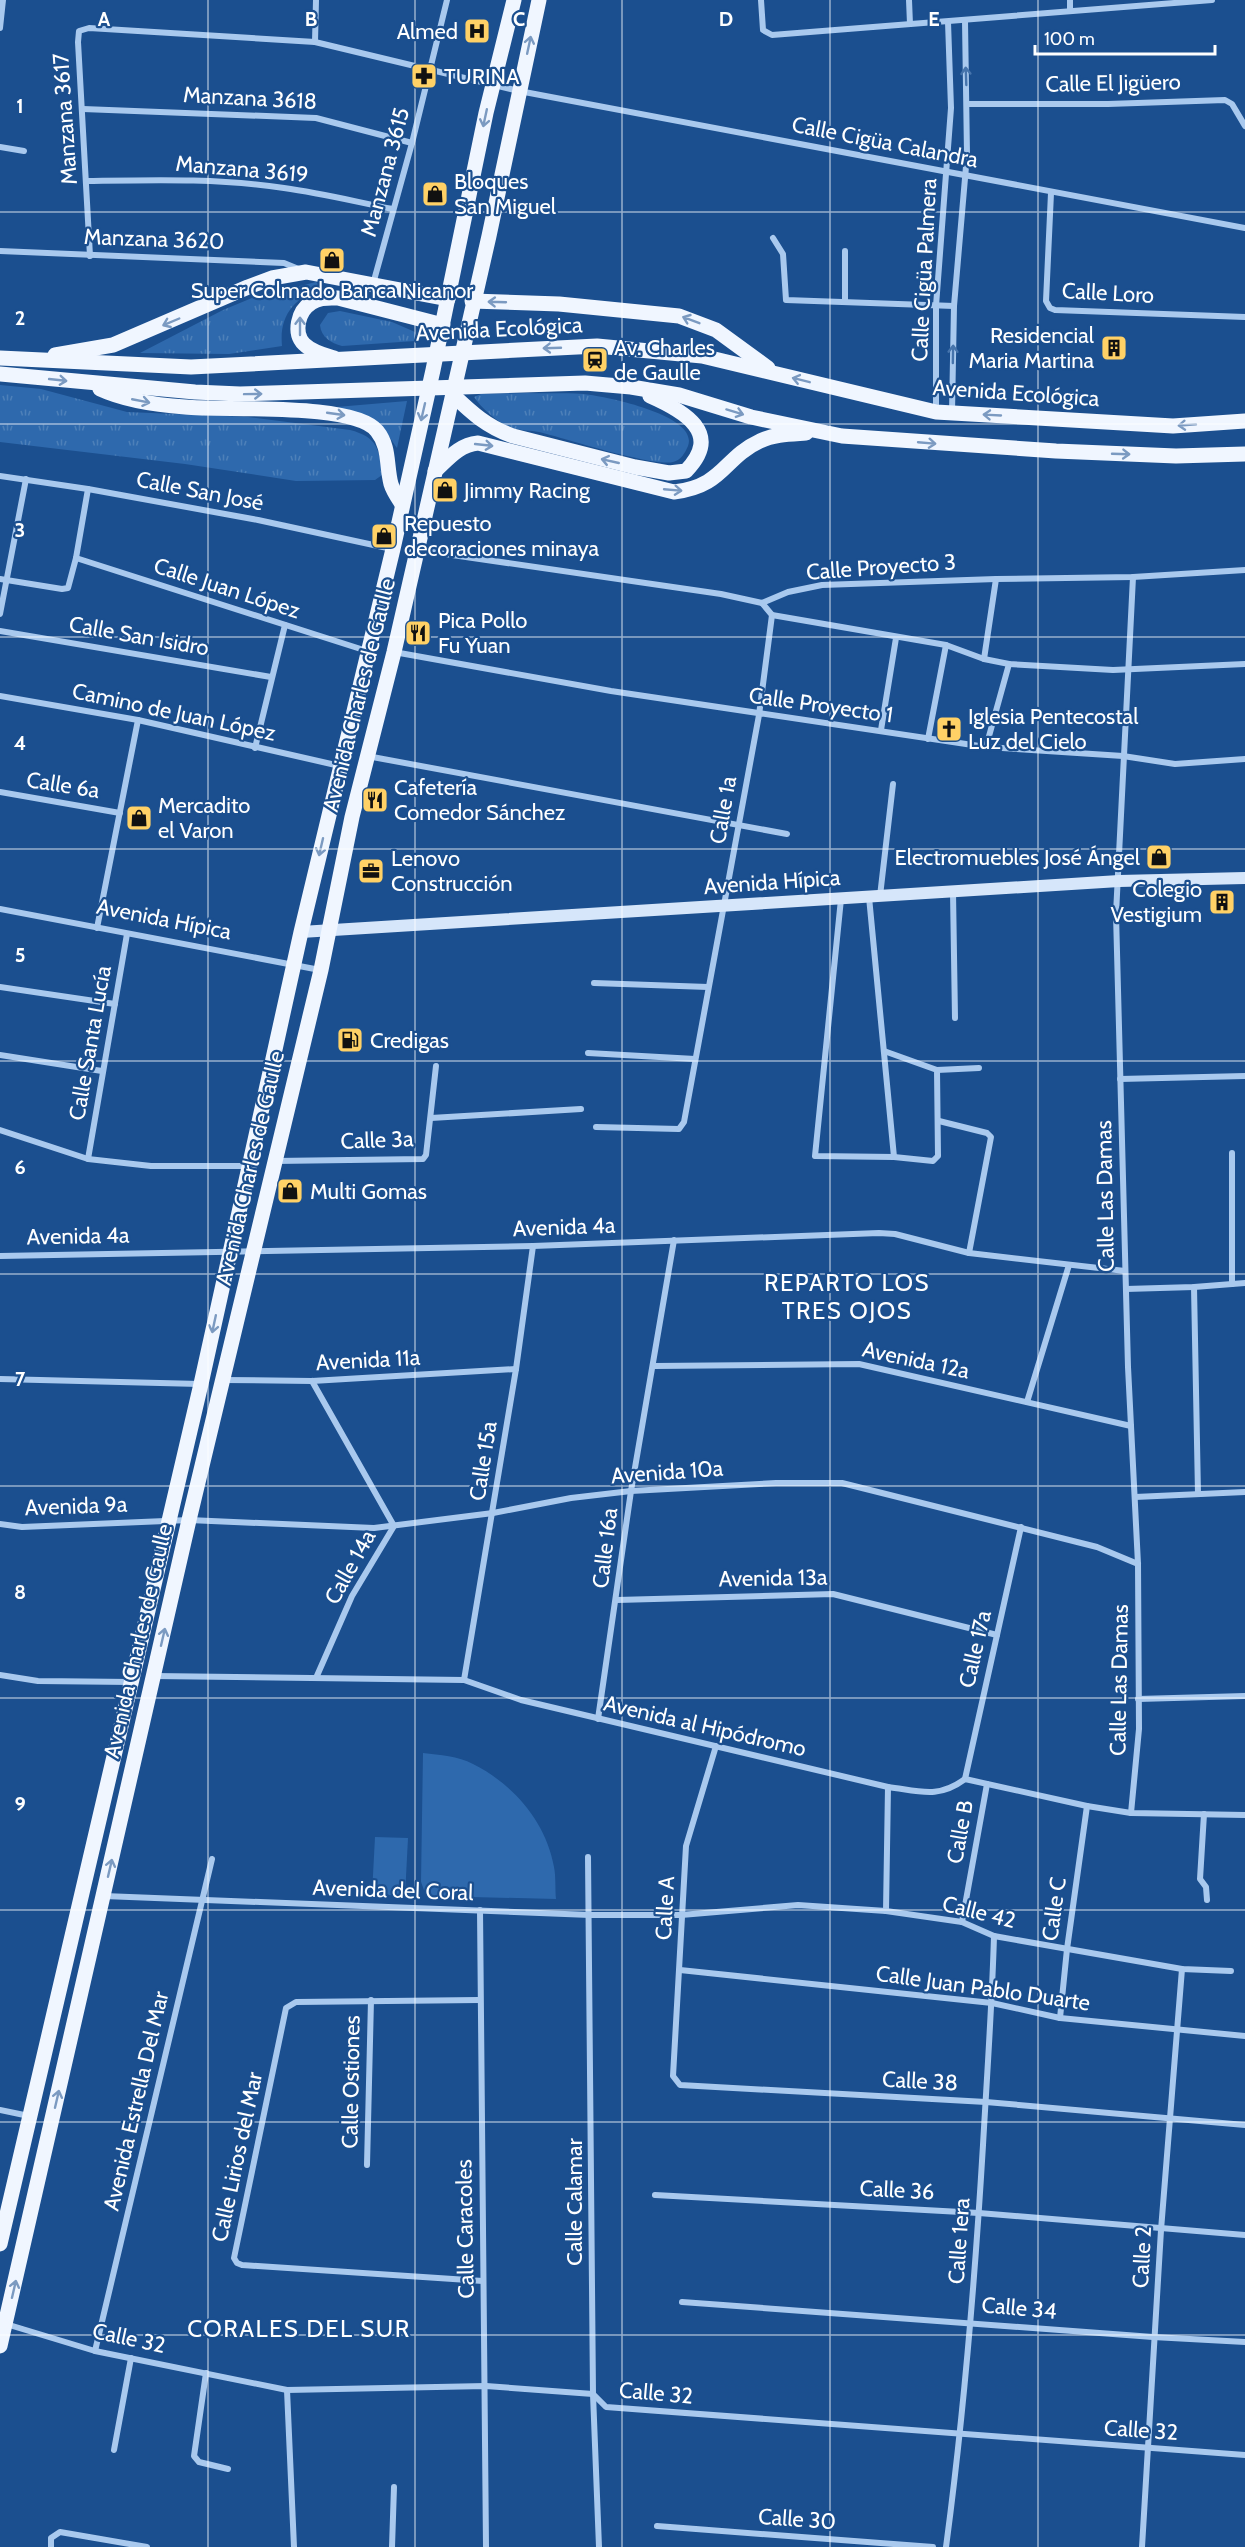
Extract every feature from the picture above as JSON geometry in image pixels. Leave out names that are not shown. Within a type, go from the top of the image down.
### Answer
[{"type":"main road","name":"Avenida Charles de Gaulle","points":[[0,2244],[201,1384],[301,932],[393,549],[443,325],[492,84],[514,0]]},
{"type":"main road","name":"Avenida Charles de Gaulle","points":[[0,2346],[189,1520],[321,970],[367,756],[394,652],[453,395],[472,301],[489,236],[539,0]]},
{"type":"main road","points":[[39,360],[61,352],[113,345],[248,287],[272,278],[306,272],[448,299]]},
{"type":"main road","points":[[339,361],[312,350],[302,343],[298,330],[300,315],[309,304],[320,298],[338,298],[443,325]]},
{"type":"main road","points":[[472,301],[559,304],[679,316],[716,330],[776,373]]},
{"type":"main road","name":"Avenida Ecológica","points":[[0,358],[191,367],[597,346],[702,356],[936,412],[1173,426],[1245,421]]},
{"type":"main road","points":[[0,374],[195,393],[240,394],[410,390],[492,384],[585,382],[679,395],[751,417],[854,437],[1022,450],[1176,456],[1245,454]]},
{"type":"main road","points":[[86,382],[112,395],[143,402],[185,407],[336,413],[361,419],[376,429],[383,440],[391,484],[402,504]]},
{"type":"main road","points":[[453,395],[477,418],[494,429],[513,436],[635,467],[669,473],[686,471],[700,453],[701,435],[694,423],[680,409],[631,387]]},
{"type":"main road","points":[[435,471],[458,449],[468,444],[478,443],[674,492],[690,490],[713,480],[748,448],[762,440],[819,431]]},
{"type":"street","points":[[315,42],[316,0]]},
{"type":"street","name":"Manzana 3615","points":[[373,284],[412,143],[447,0]]},
{"type":"street","points":[[761,0],[763,30],[767,33],[783,34],[1212,0]]},
{"type":"street","points":[[909,0],[910,24]]},
{"type":"street","points":[[1070,0],[1070,10]]},
{"type":"street","points":[[0,28],[2,1]]},
{"type":"street","name":"Calle Cigüa Palmera","points":[[952,413],[954,306],[967,154],[964,21]]},
{"type":"street","name":"Calle Cigüa Palmera","points":[[936,412],[936,306],[948,173],[951,108],[948,22]]},
{"type":"street","name":"Manzana 3617","points":[[90,256],[79,31],[88,28],[315,42],[519,91]]},
{"type":"street","name":"Calle Cigüa Calandra","points":[[519,91],[1245,228]]},
{"type":"street","name":"Calle El Jigüero","points":[[967,104],[1108,104],[1225,100],[1232,104],[1245,126]]},
{"type":"street","name":"Manzana 3618","points":[[83,109],[316,118],[412,143]]},
{"type":"street","points":[[0,147],[24,151]]},
{"type":"street","name":"Manzana 3619","points":[[87,181],[167,180],[239,183],[295,190],[393,209]]},
{"type":"street","name":"Calle Loro","points":[[1050,193],[1046,301],[1050,308],[1245,317]]},
{"type":"street","points":[[774,238],[783,254],[786,300],[954,306]]},
{"type":"street","name":"Manzana 3620","points":[[0,251],[90,256],[192,257],[284,263],[306,272]]},
{"type":"street","points":[[845,251],[845,302]]},
{"type":"street","name":"Calle San José","points":[[0,476],[88,489],[258,520],[393,549]]},
{"type":"street","points":[[0,614],[3,580],[26,479]]},
{"type":"street","points":[[3,580],[68,588],[76,558],[88,489]]},
{"type":"street","points":[[417,550],[721,594],[762,603],[772,615],[946,645],[984,659],[1009,664],[1070,670],[1245,664]]},
{"type":"street","name":"Calle Juan López","points":[[76,558],[368,651]]},
{"type":"street","name":"Calle Proyecto 3","points":[[762,603],[788,592],[822,585],[1133,577],[1245,570]]},
{"type":"street","name":"Calle Las Damas","points":[[1131,1813],[1139,1729],[1138,1564],[1125,1289],[1116,914],[1133,577]]},
{"type":"street","points":[[984,659],[996,579]]},
{"type":"street","name":"Calle 1a","points":[[596,1126],[679,1129],[684,1122],[759,715],[772,615]]},
{"type":"street","points":[[255,747],[285,625]]},
{"type":"street","name":"Calle San Isidro","points":[[0,631],[272,677]]},
{"type":"street","points":[[881,730],[896,638]]},
{"type":"street","points":[[928,739],[946,645]]},
{"type":"street","name":"Calle Proyecto 1","points":[[394,652],[574,685],[759,715],[881,730],[986,747],[1123,756],[1175,764],[1245,759]]},
{"type":"street","points":[[986,747],[1009,664]]},
{"type":"street","name":"Camino de Juan López","points":[[0,696],[138,720],[340,766]]},
{"type":"street","points":[[98,927],[138,720]]},
{"type":"street","points":[[367,756],[787,834]]},
{"type":"street","points":[[893,784],[875,897],[884,1051],[894,1156]]},
{"type":"street","name":"Calle 6a","points":[[0,792],[120,813]]},
{"type":"street","name":"Avenida Hípica","points":[[301,932],[1119,881],[1245,878]]},
{"type":"street","points":[[953,892],[955,1018]]},
{"type":"street","points":[[841,899],[815,1156],[894,1156],[933,1161],[936,1159],[939,1121],[938,1070]]},
{"type":"street","name":"Avenida Hípica","points":[[0,909],[321,970]]},
{"type":"street","name":"Calle Santa Lucía","points":[[88,1159],[127,934]]},
{"type":"street","points":[[594,983],[708,987]]},
{"type":"street","points":[[0,987],[115,1004]]},
{"type":"street","points":[[884,1051],[938,1070],[979,1068]]},
{"type":"street","points":[[588,1053],[695,1059]]},
{"type":"street","points":[[0,1054],[102,1071]]},
{"type":"street","name":"Calle 3a","points":[[275,1161],[423,1158],[426,1155],[436,1066]]},
{"type":"street","points":[[1120,1079],[1245,1076]]},
{"type":"street","points":[[430,1118],[581,1109]]},
{"type":"street","points":[[939,1121],[987,1133],[991,1137],[969,1253]]},
{"type":"street","points":[[0,1130],[88,1159],[151,1166],[248,1166]]},
{"type":"street","points":[[1232,1153],[1232,1284]]},
{"type":"street","name":"Avenida 4a","points":[[0,1256],[533,1246],[879,1233],[895,1234],[969,1253],[1125,1271]]},
{"type":"street","name":"Calle 16a","points":[[598,1719],[630,1491],[654,1365],[674,1240]]},
{"type":"street","name":"Calle 15a","points":[[464,1680],[516,1370],[533,1246]]},
{"type":"street","points":[[1027,1402],[1069,1265]]},
{"type":"street","points":[[1125,1289],[1245,1283]]},
{"type":"street","points":[[1194,1287],[1198,1494]]},
{"type":"street","name":"Avenida 12a","points":[[654,1365],[860,1364],[1131,1426]]},
{"type":"street","name":"Avenida 11a","points":[[222,1380],[312,1381],[516,1370]]},
{"type":"street","points":[[0,1379],[201,1384]]},
{"type":"street","name":"Calle 14a","points":[[312,1381],[394,1526],[352,1596],[316,1678]]},
{"type":"street","name":"Avenida 10a","points":[[189,1520],[374,1528],[493,1513],[571,1498],[630,1491],[776,1483],[842,1483],[1097,1547],[1138,1564]]},
{"type":"street","points":[[1135,1497],[1245,1492]]},
{"type":"street","name":"Avenida 9a","points":[[0,1524],[22,1527],[189,1520]]},
{"type":"street","name":"Calle 17a","points":[[965,1779],[1021,1527]]},
{"type":"street","name":"Avenida 13a","points":[[616,1600],[833,1594],[997,1635]]},
{"type":"street","points":[[0,1675],[38,1681],[132,1682]]},
{"type":"street","name":"Avenida al Hipódromo","points":[[154,1676],[464,1680],[521,1700],[888,1787],[936,1792],[950,1790],[965,1779]]},
{"type":"street","points":[[1138,1699],[1245,1696]]},
{"type":"street","name":"Calle A","points":[[673,2076],[686,1846],[716,1746]]},
{"type":"street","points":[[965,1779],[1087,1806],[1131,1813],[1245,1815]]},
{"type":"street","name":"Calle B","points":[[962,1922],[987,1784]]},
{"type":"street","points":[[886,1911],[888,1787]]},
{"type":"street","name":"Calle C","points":[[1060,2018],[1087,1806]]},
{"type":"street","points":[[1204,1814],[1200,1879],[1206,1887],[1207,1900]]},
{"type":"street","name":"Calle Calamar","points":[[588,1857],[593,2394],[599,2547]]},
{"type":"street","name":"Avenida Estrella Del Mar","points":[[95,2351],[212,1859]]},
{"type":"street","name":"Avenida del Coral","points":[[103,1896],[590,1915],[681,1915]]},
{"type":"street","name":"Calle 42","points":[[681,1915],[798,1905],[886,1911],[962,1922],[994,1936],[1067,1949],[1182,1969],[1231,1971]]},
{"type":"street","name":"Calle Caracoles","points":[[480,1910],[479,2000],[486,2386],[486,2547]]},
{"type":"street","name":"Calle 1era","points":[[946,2547],[961,2436],[971,2322],[992,2003],[994,1936]]},
{"type":"street","name":"Calle 2","points":[[1142,2547],[1150,2449],[1161,2230],[1182,1969]]},
{"type":"street","name":"Calle Juan Pablo Duarte","points":[[680,1970],[992,2003],[1060,2018],[1245,2036]]},
{"type":"street","name":"Calle Ostiones","points":[[367,2165],[371,2000]]},
{"type":"street","name":"Calle Lirios del Mar","points":[[479,2000],[296,2002],[286,2007],[234,2258],[242,2265],[483,2281]]},
{"type":"street","name":"Calle 38","points":[[673,2076],[680,2085],[986,2102],[1245,2125]]},
{"type":"street","points":[[0,2110],[29,2116]]},
{"type":"street","name":"Calle 36","points":[[655,2195],[979,2213],[1161,2230],[1245,2235]]},
{"type":"street","name":"Calle 34","points":[[682,2302],[1245,2342]]},
{"type":"street","name":"Calle 32","points":[[6,2324],[95,2351],[287,2390],[486,2386],[593,2394],[606,2407],[961,2436],[1245,2455]]},
{"type":"street","points":[[114,2450],[131,2358]]},
{"type":"street","points":[[206,2373],[194,2456],[199,2462],[228,2469]]},
{"type":"street","points":[[287,2390],[294,2547]]},
{"type":"street","points":[[392,2547],[394,2487]]},
{"type":"street","name":"Calle 30","points":[[657,2526],[933,2547]]},
{"type":"street","points":[[51,2547],[54,2534],[60,2532],[147,2547]]},
{"type":"green space","points":[[316,282],[322,287],[304,297],[290,309],[283,325],[282,346],[229,354],[140,353],[223,310],[252,298]]},
{"type":"green space","points":[[340,311],[392,322],[415,332],[415,341],[338,345],[324,336],[320,325],[328,313]]},
{"type":"green space","points":[[0,385],[41,389],[127,412],[248,417],[350,430],[366,436],[375,445],[380,458],[382,475],[375,480],[296,481],[185,464],[0,442]]},
{"type":"green space","points":[[481,394],[591,395],[651,410],[680,426],[688,435],[688,446],[682,456],[673,462],[628,456],[539,432],[512,428],[491,415],[474,397]]},
{"type":"green space","points":[[407,401],[397,448],[388,435],[371,419],[352,413],[313,409]]},
{"type":"green space","points":[[423,1753],[467,1761],[488,1772],[526,1806],[544,1835],[550,1850],[555,1871],[556,1899],[432,1896],[424,1890],[421,1882]]},
{"type":"green space","points":[[375,1837],[408,1838],[405,1896],[372,1894]]},
{"type":"place","name":"Almed","points":[[477,31]]},
{"type":"place","name":"TURINA","points":[[424,76]]},
{"type":"place","name":"Bloques San Miguel","points":[[435,194]]},
{"type":"place","name":"Super Colmado Banca Nicanor","points":[[332,260]]},
{"type":"place","name":"Residencial Maria Martina","points":[[1114,348]]},
{"type":"place","name":"Av. Charles de Gaulle","points":[[595,360]]},
{"type":"place","name":"Jimmy Racing","points":[[445,490]]},
{"type":"place","name":"Repuesto decoraciones minaya","points":[[384,536]]},
{"type":"place","name":"Pica Pollo Fu Yuan","points":[[418,633]]},
{"type":"place","name":"Iglesia Pentecostal Luz del Cielo","points":[[949,729]]},
{"type":"place","name":"Cafetería Comedor Sánchez","points":[[375,800]]},
{"type":"place","name":"Mercadito el Varon","points":[[139,818]]},
{"type":"place","name":"Electromuebles José Ángel","points":[[1159,857]]},
{"type":"place","name":"Lenovo Construcción","points":[[371,871]]},
{"type":"place","name":"Colegio Vestigium","points":[[1222,902]]},
{"type":"place","name":"Credigas","points":[[350,1040]]},
{"type":"place","name":"Multi Gomas","points":[[290,1191]]},
{"type":"district","name":"REPARTO LOS TRES OJOS","points":[[847,1296]]},
{"type":"district","name":"CORALES DEL SUR","points":[[299,2328]]}]
